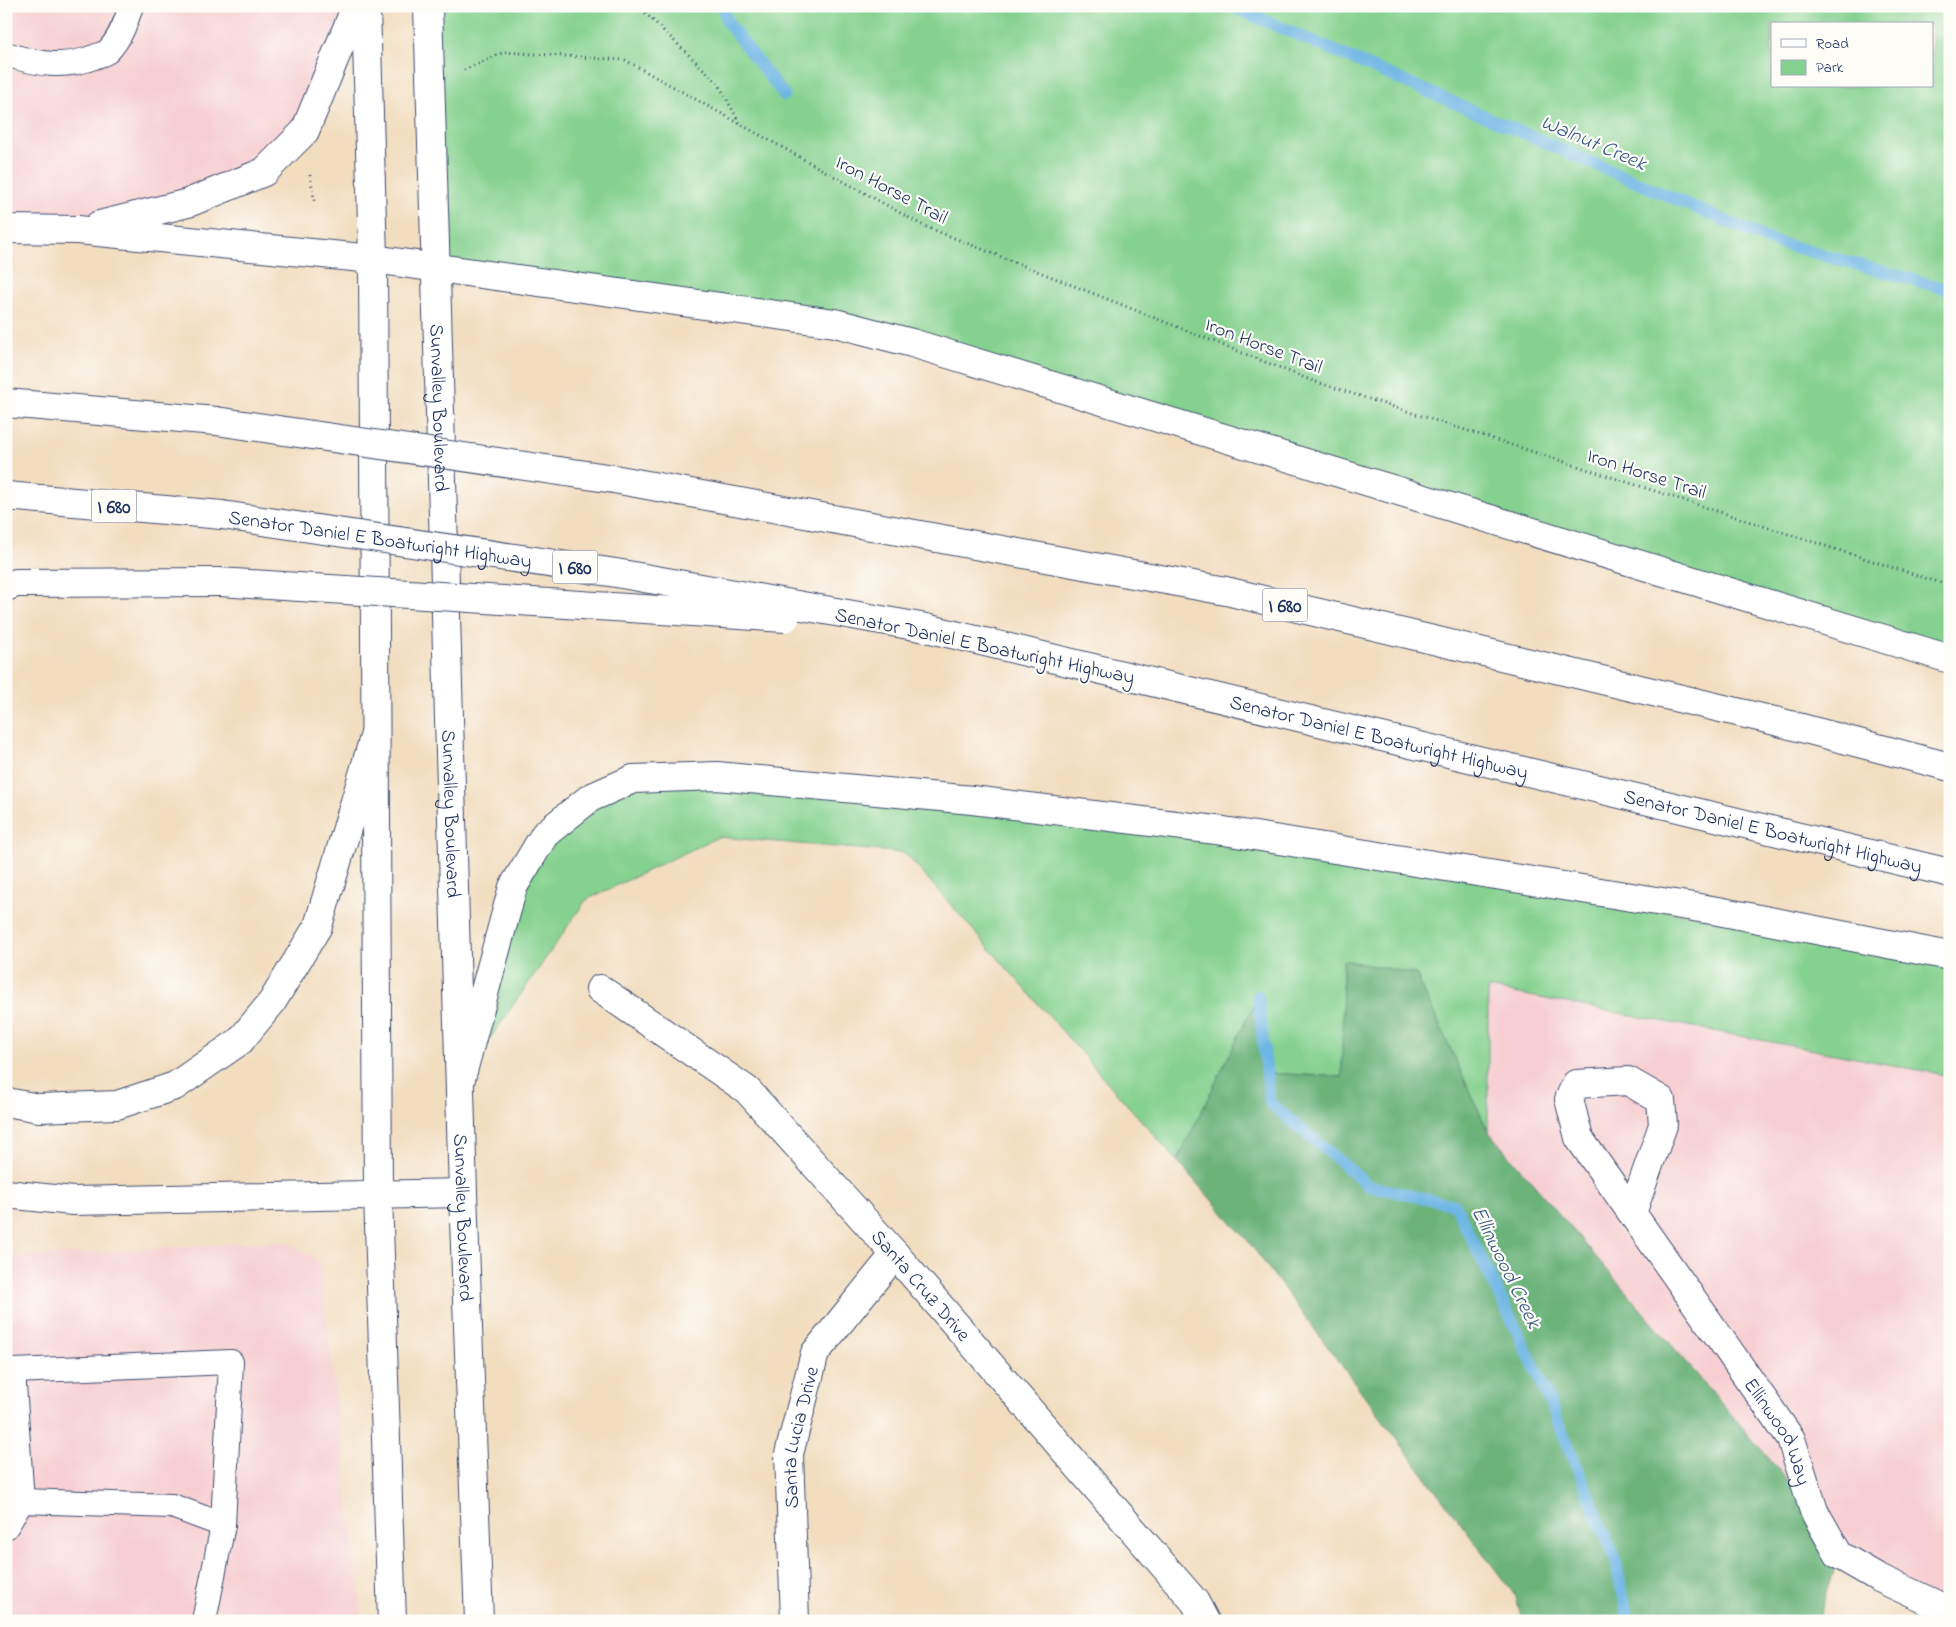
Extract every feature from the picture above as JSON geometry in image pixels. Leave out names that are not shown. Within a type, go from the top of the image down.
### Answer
[{"type":"main road","points":[[78,230],[188,203],[264,172],[305,131],[356,6]]},
{"type":"main road","points":[[366,6],[373,259],[378,1195],[392,1621]]},
{"type":"main road","name":"Sunvalley Boulevard","points":[[428,6],[463,1193],[479,1621]]},
{"type":"main road","points":[[6,229],[78,230],[373,259],[835,323],[912,343],[1950,659]]},
{"type":"main road","name":"I 680","points":[[6,402],[216,421],[614,479],[1226,591],[1765,719],[1950,767]]},
{"type":"main road","name":"Senator Daniel E Boatwright Highway","points":[[6,496],[222,515],[616,573],[926,628],[1950,873]]},
{"type":"main road","points":[[6,587],[16,583],[219,582],[926,628]]},
{"type":"main road","points":[[6,1102],[39,1108],[116,1105],[175,1086],[240,1041],[272,1002],[318,926],[375,734]]},
{"type":"main road","points":[[460,1082],[513,888],[546,834],[590,798],[633,779],[717,776],[972,800],[1224,831],[1718,911],[1950,956]]},
{"type":"main road","name":"Santa Cruz Drive","points":[[600,989],[747,1090],[896,1254],[1195,1602],[1205,1621]]},
{"type":"main road","name":"Ellinwood Way","points":[[1632,1213],[1663,1125],[1661,1100],[1628,1081],[1576,1084],[1569,1099],[1579,1138],[1632,1213],[1792,1439],[1814,1511],[1839,1555],[1877,1577],[1950,1611]]},
{"type":"main road","points":[[6,1194],[74,1201],[463,1193]]},
{"type":"main road","name":"Santa Lucia Drive","points":[[795,1621],[789,1454],[815,1353],[896,1254]]},
{"type":"lane","points":[[6,54],[27,61],[52,65],[81,62],[107,52],[124,29],[131,6]]},
{"type":"lane","points":[[6,1527],[22,1501],[13,1371],[231,1362],[223,1525],[204,1621]]},
{"type":"lane","points":[[22,1501],[172,1506],[223,1525]]},
{"type":"path","points":[[638,6],[718,83],[740,124]]},
{"type":"path","name":"Iron Horse Trail","points":[[431,85],[504,52],[624,60],[924,226],[1313,381],[1950,586]]},
{"type":"path","points":[[309,167],[315,204]]},
{"type":"shaded area","points":[[6,6],[356,6],[305,131],[188,203],[6,229]]},
{"type":"shaded area","points":[[1488,988],[1950,1076],[1950,1611],[1877,1577],[1814,1511],[1488,1131]]},
{"type":"shaded area","points":[[276,1241],[291,1244],[320,1262],[363,1621],[6,1621],[6,1256]]},
{"type":"green space","points":[[428,6],[1950,6],[1950,659],[912,343],[436,268]]},
{"type":"green space","points":[[633,779],[972,800],[1950,956],[1950,1076],[1488,988],[1488,1131],[1416,974],[1343,961],[1342,1077],[1267,1073],[1258,997],[1177,1161],[905,853],[718,837],[586,900],[460,1082],[545,834]]},
{"type":"green space","points":[[1343,960],[1416,974],[1488,1131],[1814,1511],[1839,1555],[1818,1621],[1522,1621],[1516,1597],[1248,1241],[1177,1161],[1258,996],[1267,1073],[1342,1077]]},
{"type":"waterway","name":"Ellinwood Creek","points":[[723,6],[727,22],[784,95]]},
{"type":"waterway","name":"Walnut Creek","points":[[1231,6],[1772,241],[1950,290]]},
{"type":"waterway","name":"Ellinwood Creek","points":[[1258,996],[1270,1103],[1369,1186],[1455,1205],[1538,1374],[1615,1558],[1628,1621]]}]
